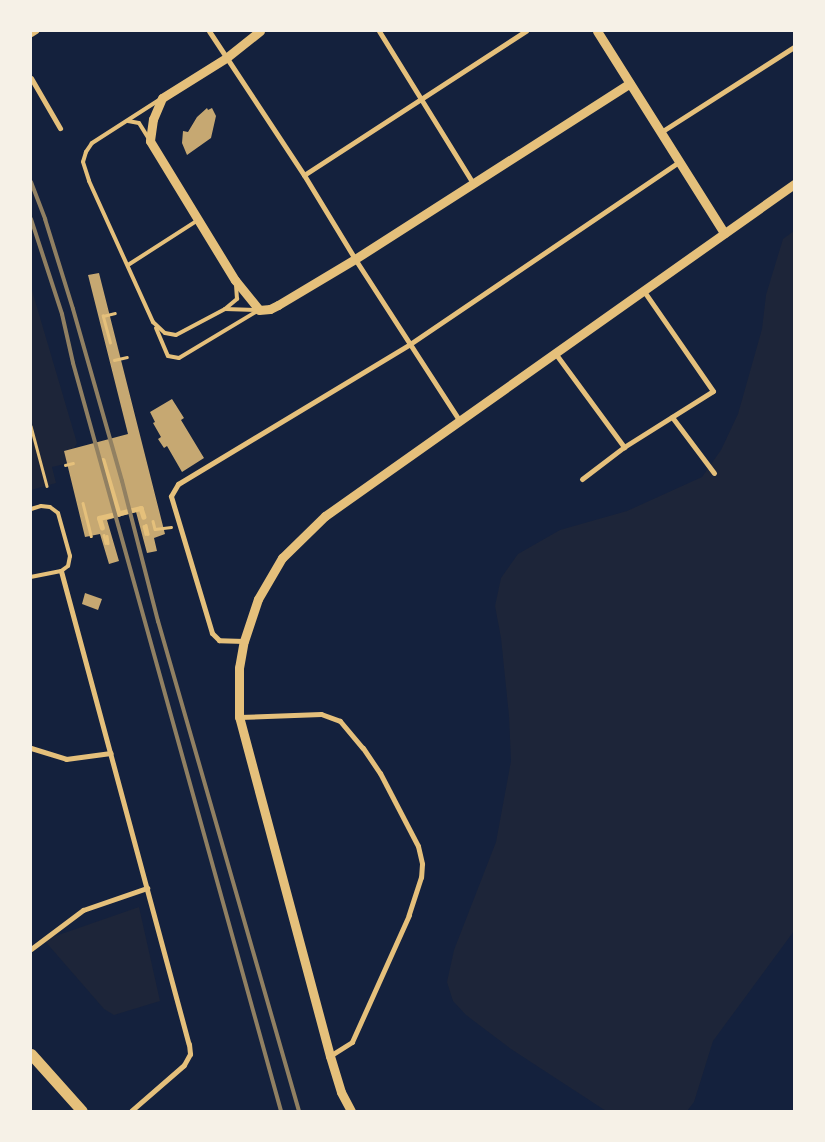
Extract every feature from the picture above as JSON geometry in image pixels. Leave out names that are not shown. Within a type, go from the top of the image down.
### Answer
[{"type":"highway","points":[[31,1054],[82,1111]]},
{"type":"street","points":[[31,34],[36,31]]},
{"type":"street","points":[[209,31],[304,175],[355,259],[460,421]]},
{"type":"street","points":[[260,31],[226,58],[162,98],[153,119],[150,141],[235,280],[259,310],[270,309],[278,305],[355,259],[630,83]]},
{"type":"street","points":[[379,31],[473,183]]},
{"type":"street","points":[[304,175],[526,31]]},
{"type":"street","points":[[597,31],[724,233]]},
{"type":"street","points":[[661,132],[794,47]]},
{"type":"street","points":[[31,78],[60,128]]},
{"type":"street","points":[[244,641],[219,640],[212,632],[172,496],[178,484],[410,344],[679,162]]},
{"type":"street","points":[[351,1111],[341,1092],[330,1056],[239,717],[239,668],[244,641],[258,599],[282,558],[325,516],[794,184]]},
{"type":"street","points":[[582,479],[624,447],[713,391],[643,290]]},
{"type":"street","points":[[555,353],[624,447]]},
{"type":"street","points":[[672,417],[714,473]]},
{"type":"street","points":[[103,460],[119,514]]},
{"type":"street","points":[[103,527],[99,518],[139,509],[143,517]]},
{"type":"street","points":[[61,571],[190,1054],[184,1065],[131,1111]]},
{"type":"street","points":[[239,717],[321,714],[340,722],[363,748],[380,773],[418,846],[422,864],[421,877],[409,915],[352,1042],[330,1056]]},
{"type":"street","points":[[31,748],[66,759],[111,753]]},
{"type":"street","points":[[31,949],[83,910],[147,888]]},
{"type":"lane","points":[[162,98],[92,143],[86,152],[83,162],[89,181],[168,356],[179,358],[259,310]]},
{"type":"lane","points":[[128,121],[139,123],[150,141]]},
{"type":"lane","points":[[128,265],[198,220]]},
{"type":"lane","points":[[153,322],[165,333],[176,334],[225,309],[237,299],[235,280]]},
{"type":"lane","points":[[225,309],[259,310]]},
{"type":"lane","points":[[31,509],[41,506],[50,507],[58,513],[70,556],[68,566],[61,571],[31,577]]},
{"type":"path","points":[[110,343],[103,316],[115,313]]},
{"type":"path","points":[[114,360],[127,357]]},
{"type":"path","points":[[31,426],[46,486]]},
{"type":"path","points":[[65,465],[73,463]]},
{"type":"path","points":[[83,503],[91,536]]},
{"type":"path","points":[[155,529],[163,528]]},
{"type":"shaded area","points":[[794,231],[794,931],[713,1041],[694,1102],[687,1111],[606,1111],[511,1049],[466,1015],[453,1001],[447,982],[454,950],[496,842],[511,761],[509,716],[501,638],[495,606],[501,578],[518,554],[560,530],[627,511],[702,477],[721,450],[738,414],[762,329],[766,295],[783,239]]},
{"type":"shaded area","points":[[31,287],[77,443],[65,464],[52,467],[56,483],[31,490]]},
{"type":"shaded area","points":[[139,907],[160,1001],[114,1015],[104,1009],[44,940]]},
{"type":"building","points":[[207,108],[208,110],[212,108],[216,116],[211,138],[187,155],[182,143],[183,131],[188,132],[197,117]]},
{"type":"building","points":[[99,273],[165,534],[154,538],[157,551],[147,553],[136,512],[107,520],[119,561],[109,564],[100,534],[85,537],[64,451],[128,434],[88,275]]},
{"type":"building","points":[[172,399],[184,418],[181,420],[204,458],[182,472],[167,446],[164,448],[158,439],[161,437],[153,423],[155,422],[150,412]]},
{"type":"building","points":[[85,593],[102,599],[98,610],[82,604]]},
{"type":"railway","points":[[31,182],[45,219],[73,309],[122,481],[158,621],[299,1111]]},
{"type":"railway","points":[[31,219],[62,314],[73,363],[281,1111]]}]
